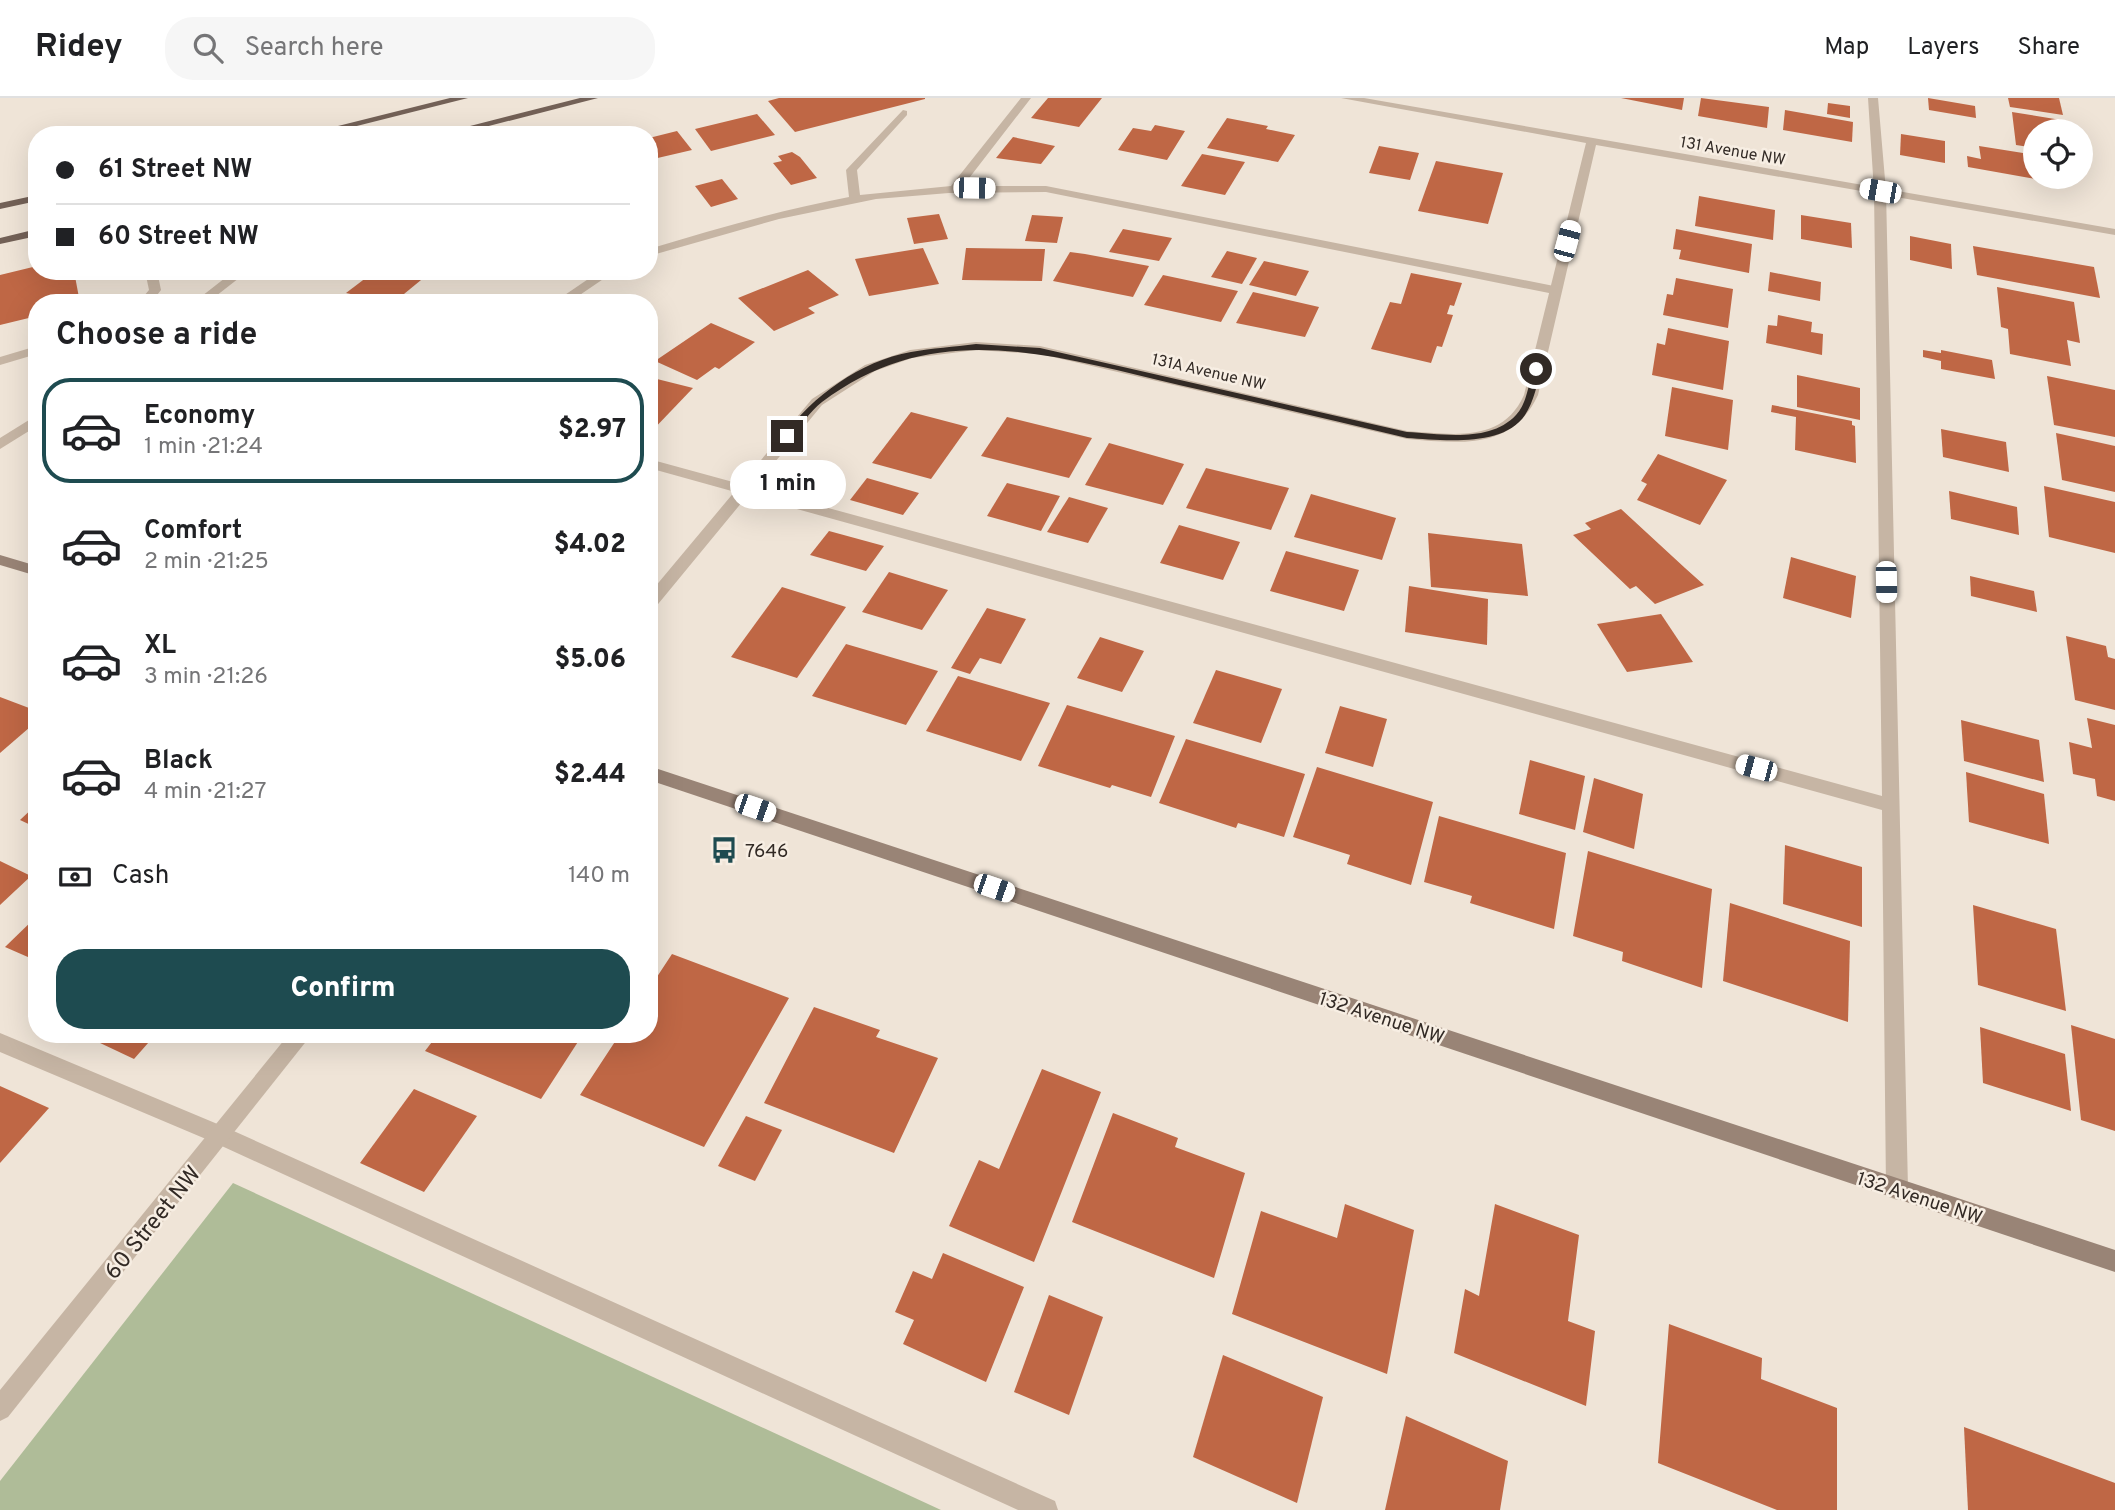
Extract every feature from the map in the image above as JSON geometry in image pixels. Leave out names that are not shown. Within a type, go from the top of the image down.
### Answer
[{"type":"main road","points":[[345,126],[463,98]]},
{"type":"main road","points":[[477,126],[593,98]]},
{"type":"main road","points":[[0,206],[28,200]]},
{"type":"main road","points":[[0,241],[28,234]]},
{"type":"street","points":[[954,190],[1026,98]]},
{"type":"street","name":"131 Avenue NW","points":[[1346,98],[2115,232]]},
{"type":"street","points":[[1873,98],[1880,191],[1897,1189]]},
{"type":"street","points":[[855,199],[850,170],[903,113]]},
{"type":"street","points":[[658,250],[771,216],[855,199],[954,190],[1046,189],[1554,290],[1592,141]]},
{"type":"street","points":[[211,294],[230,280]]},
{"type":"street","points":[[573,294],[595,280]]},
{"type":"street","name":"131A Avenue NW","points":[[743,488],[817,402],[870,368],[910,355],[976,346],[1040,350],[1407,435],[1460,438],[1499,431],[1520,416],[1531,395],[1554,290]]},
{"type":"street","points":[[0,361],[28,353]]},
{"type":"street","points":[[0,444],[28,425]]},
{"type":"street","points":[[658,465],[1890,805]]},
{"type":"street","points":[[658,594],[743,488]]},
{"type":"street","points":[[0,560],[28,568]]},
{"type":"street","name":"132 Avenue NW","points":[[658,776],[2115,1261]]},
{"type":"street","points":[[0,1042],[220,1135],[1046,1510]]},
{"type":"street","name":"60 Street NW","points":[[0,1409],[163,1210],[295,1043]]},
{"type":"green space","points":[[233,1183],[941,1510],[0,1510],[0,1481]]},
{"type":"building","points":[[779,98],[925,99],[795,132],[768,101]]},
{"type":"building","points":[[1048,98],[1102,98],[1079,127],[1031,118]]},
{"type":"building","points":[[1621,98],[1684,98],[1682,110]]},
{"type":"building","points":[[1701,98],[1769,107],[1767,128],[1698,116]]},
{"type":"building","points":[[1928,98],[1975,106],[1976,118],[1929,110]]},
{"type":"building","points":[[2008,98],[2059,98],[2063,115],[2010,107]]},
{"type":"building","points":[[1828,103],[1850,106],[1850,118],[1827,114]]},
{"type":"building","points":[[1785,110],[1853,122],[1852,142],[1783,130]]},
{"type":"building","points":[[2012,112],[2055,119],[2023,119],[2023,146],[2016,145]]},
{"type":"building","points":[[757,114],[775,135],[711,151],[695,129]]},
{"type":"building","points":[[1227,118],[1268,126],[1266,129],[1295,135],[1278,162],[1207,148]]},
{"type":"building","points":[[1155,125],[1185,131],[1167,160],[1118,150],[1133,128],[1151,131]]},
{"type":"building","points":[[677,131],[692,150],[658,158],[658,136]]},
{"type":"building","points":[[1901,134],[1945,141],[1945,163],[1900,155]]},
{"type":"building","points":[[1013,137],[1055,146],[1041,164],[996,158]]},
{"type":"building","points":[[1379,146],[1419,153],[1410,180],[1369,173]]},
{"type":"building","points":[[1979,146],[2023,153],[2023,177],[1968,167],[1967,156],[1981,159]]},
{"type":"building","points":[[792,152],[800,157],[817,178],[791,185],[773,163],[782,161],[778,156]]},
{"type":"building","points":[[1202,154],[1245,162],[1225,195],[1181,186]]},
{"type":"building","points":[[1436,161],[1503,173],[1488,224],[1418,211]]},
{"type":"building","points":[[722,179],[738,199],[711,207],[695,186]]},
{"type":"building","points":[[1699,196],[1775,210],[1773,240],[1695,226]]},
{"type":"building","points":[[939,214],[948,239],[914,244],[907,218]]},
{"type":"building","points":[[1032,215],[1063,217],[1057,243],[1025,241]]},
{"type":"building","points":[[1801,215],[1851,223],[1852,248],[1801,239]]},
{"type":"building","points":[[1123,229],[1172,238],[1159,261],[1109,252]]},
{"type":"building","points":[[1676,229],[1752,244],[1749,273],[1679,259],[1681,250],[1673,249]]},
{"type":"building","points":[[1910,236],[1951,244],[1952,269],[1910,260]]},
{"type":"building","points":[[1973,246],[2094,267],[2100,298],[1977,275]]},
{"type":"building","points":[[923,248],[939,284],[869,296],[855,259]]},
{"type":"building","points":[[966,248],[1045,249],[1042,281],[962,280]]},
{"type":"building","points":[[1227,251],[1257,258],[1242,284],[1211,277]]},
{"type":"building","points":[[1070,252],[1149,266],[1133,297],[1053,281]]},
{"type":"building","points":[[1264,261],[1309,271],[1296,296],[1249,285]]},
{"type":"building","points":[[28,268],[28,280],[76,280],[78,294],[28,294],[28,318],[0,325],[0,275]]},
{"type":"building","points":[[808,270],[839,295],[808,308],[815,313],[774,331],[738,298]]},
{"type":"building","points":[[1770,272],[1821,282],[1820,301],[1768,291]]},
{"type":"building","points":[[1411,273],[1462,283],[1454,306],[1450,305],[1447,314],[1453,315],[1442,347],[1437,346],[1431,363],[1371,349],[1390,302],[1401,304]]},
{"type":"building","points":[[1163,275],[1238,291],[1221,322],[1144,305]]},
{"type":"building","points":[[1676,278],[1733,289],[1728,328],[1663,315],[1667,294],[1673,295]]},
{"type":"building","points":[[363,280],[421,280],[404,294],[346,293]]},
{"type":"building","points":[[1997,287],[2074,302],[2080,343],[2067,340],[2071,366],[2010,354],[2008,329],[2001,327]]},
{"type":"building","points":[[1253,292],[1319,307],[1305,337],[1236,323]]},
{"type":"building","points":[[1778,315],[1812,322],[1811,332],[1823,334],[1822,355],[1766,343],[1768,325],[1777,326]]},
{"type":"building","points":[[711,323],[755,342],[719,369],[715,367],[697,380],[658,362],[658,359]]},
{"type":"building","points":[[1668,328],[1729,341],[1723,390],[1652,375],[1657,343],[1665,345]]},
{"type":"building","points":[[1923,350],[1941,353],[1941,350],[1992,360],[1995,379],[1941,369],[1941,361],[1923,357]]},
{"type":"building","points":[[1797,375],[1860,388],[1860,420],[1797,407]]},
{"type":"building","points":[[2047,376],[2115,390],[2115,437],[2054,425]]},
{"type":"building","points":[[658,379],[693,388],[658,425]]},
{"type":"building","points":[[1672,387],[1733,400],[1728,450],[1665,436]]},
{"type":"building","points":[[1772,405],[1852,421],[1855,426],[1856,463],[1795,450],[1796,417],[1771,412]]},
{"type":"building","points":[[911,412],[968,427],[931,479],[872,463]]},
{"type":"building","points":[[1007,417],[1092,438],[1069,478],[981,456]]},
{"type":"building","points":[[1941,429],[2006,442],[2009,472],[1943,457]]},
{"type":"building","points":[[2056,433],[2115,446],[2115,492],[2062,480]]},
{"type":"building","points":[[1109,443],[1184,464],[1163,505],[1085,485]]},
{"type":"building","points":[[1658,454],[1727,480],[1700,525],[1637,500],[1647,484],[1641,481]]},
{"type":"building","points":[[1206,468],[1289,488],[1271,530],[1186,508]]},
{"type":"building","points":[[867,478],[919,493],[903,515],[850,500]]},
{"type":"building","points":[[1007,483],[1060,496],[1041,531],[987,516]]},
{"type":"building","points":[[2044,486],[2115,502],[2115,553],[2049,537]]},
{"type":"building","points":[[1949,491],[2017,507],[2019,535],[1951,519]]},
{"type":"building","points":[[1311,494],[1396,518],[1382,560],[1294,537]]},
{"type":"building","points":[[1069,497],[1108,508],[1088,543],[1047,532]]},
{"type":"building","points":[[1621,509],[1704,585],[1655,604],[1636,586],[1630,589],[1573,535],[1591,529],[1585,523]]},
{"type":"building","points":[[1179,525],[1240,542],[1223,580],[1160,563]]},
{"type":"building","points":[[829,531],[884,546],[866,571],[810,555]]},
{"type":"building","points":[[1428,533],[1522,544],[1528,596],[1431,587]]},
{"type":"building","points":[[1286,551],[1359,570],[1344,611],[1270,591]]},
{"type":"building","points":[[1791,557],[1856,576],[1851,618],[1783,598]]},
{"type":"building","points":[[889,572],[948,590],[922,630],[862,612]]},
{"type":"building","points":[[1970,576],[2034,591],[2037,612],[1971,596]]},
{"type":"building","points":[[1409,586],[1488,599],[1487,645],[1405,632]]},
{"type":"building","points":[[782,587],[846,607],[797,678],[731,657]]},
{"type":"building","points":[[987,608],[1026,619],[1001,664],[980,658],[970,674],[951,668]]},
{"type":"building","points":[[1661,614],[1693,662],[1627,672],[1597,624]]},
{"type":"building","points":[[2066,636],[2106,646],[2108,657],[2115,659],[2115,710],[2075,700]]},
{"type":"building","points":[[1100,637],[1144,651],[1122,692],[1077,678]]},
{"type":"building","points":[[846,644],[938,671],[906,725],[812,696]]},
{"type":"building","points":[[1216,670],[1282,689],[1261,743],[1193,723]]},
{"type":"building","points":[[958,676],[1050,703],[1021,761],[926,731]]},
{"type":"building","points":[[0,697],[28,708],[28,729],[0,753]]},
{"type":"building","points":[[1067,705],[1175,736],[1151,797],[1112,785],[1110,788],[1038,766]]},
{"type":"building","points":[[1340,706],[1387,719],[1373,767],[1325,753]]},
{"type":"building","points":[[2087,718],[2115,725],[2115,801],[2097,796],[2095,779],[2073,774],[2069,742],[2092,748]]},
{"type":"building","points":[[1961,720],[2039,740],[2044,782],[1964,761]]},
{"type":"building","points":[[1186,739],[1305,774],[1284,837],[1238,823],[1236,828],[1159,803]]},
{"type":"building","points":[[1530,760],[1585,776],[1575,830],[1519,814]]},
{"type":"building","points":[[1317,767],[1433,802],[1411,885],[1347,864],[1350,855],[1293,837]]},
{"type":"building","points":[[1966,772],[2044,794],[2049,844],[1969,822]]},
{"type":"building","points":[[1594,778],[1643,794],[1634,849],[1583,832]]},
{"type":"building","points":[[28,812],[28,824],[20,820]]},
{"type":"building","points":[[1439,816],[1566,853],[1554,929],[1470,903],[1472,896],[1424,882]]},
{"type":"building","points":[[1785,845],[1862,867],[1862,927],[1783,904]]},
{"type":"building","points":[[1588,851],[1712,889],[1702,988],[1622,961],[1623,952],[1573,936]]},
{"type":"building","points":[[0,861],[28,875],[28,879],[0,905]]},
{"type":"building","points":[[1730,903],[1850,941],[1848,1022],[1723,981]]},
{"type":"building","points":[[1973,905],[2056,929],[2066,1011],[1978,985]]},
{"type":"building","points":[[28,925],[28,957],[5,947]]},
{"type":"building","points":[[672,954],[789,998],[704,1147],[580,1095],[614,1043],[658,1043],[658,975]]},
{"type":"building","points":[[814,1007],[880,1030],[876,1037],[938,1058],[894,1153],[764,1103]]},
{"type":"building","points":[[2071,1025],[2115,1039],[2115,1131],[2081,1120]]},
{"type":"building","points":[[1980,1027],[2065,1054],[2071,1111],[1983,1083]]},
{"type":"building","points":[[100,1043],[148,1043],[134,1059]]},
{"type":"building","points":[[431,1043],[577,1043],[541,1099],[425,1051]]},
{"type":"building","points":[[1042,1069],[1101,1092],[1034,1262],[949,1226],[979,1160],[999,1169]]},
{"type":"building","points":[[0,1086],[49,1108],[0,1163]]},
{"type":"building","points":[[414,1089],[477,1116],[424,1192],[360,1163]]},
{"type":"building","points":[[1113,1113],[1178,1138],[1175,1147],[1245,1173],[1214,1278],[1072,1222]]},
{"type":"building","points":[[746,1116],[782,1130],[755,1181],[718,1166]]},
{"type":"building","points":[[1345,1204],[1414,1230],[1387,1374],[1232,1314],[1261,1211],[1337,1238]]},
{"type":"building","points":[[1495,1204],[1579,1235],[1568,1321],[1595,1331],[1586,1406],[1454,1353],[1465,1289],[1479,1296]]},
{"type":"building","points":[[943,1253],[1024,1287],[986,1382],[903,1344],[914,1320],[895,1312],[913,1271],[932,1279]]},
{"type":"building","points":[[1049,1295],[1103,1317],[1069,1415],[1014,1392]]},
{"type":"building","points":[[1669,1324],[1762,1358],[1761,1379],[1837,1408],[1837,1510],[1777,1510],[1658,1463]]},
{"type":"building","points":[[1223,1355],[1323,1397],[1297,1503],[1193,1457]]},
{"type":"building","points":[[1406,1416],[1508,1461],[1500,1510],[1385,1510]]},
{"type":"building","points":[[1964,1427],[2115,1483],[2115,1510],[1968,1510]]},
{"type":"place","name":"7646","points":[[724,850]]},
{"type":"route","points":[[787,436],[817,402],[870,368],[910,355],[976,346],[1040,350],[1407,435],[1460,438],[1499,431],[1520,416],[1531,395],[1536,369]]}]
